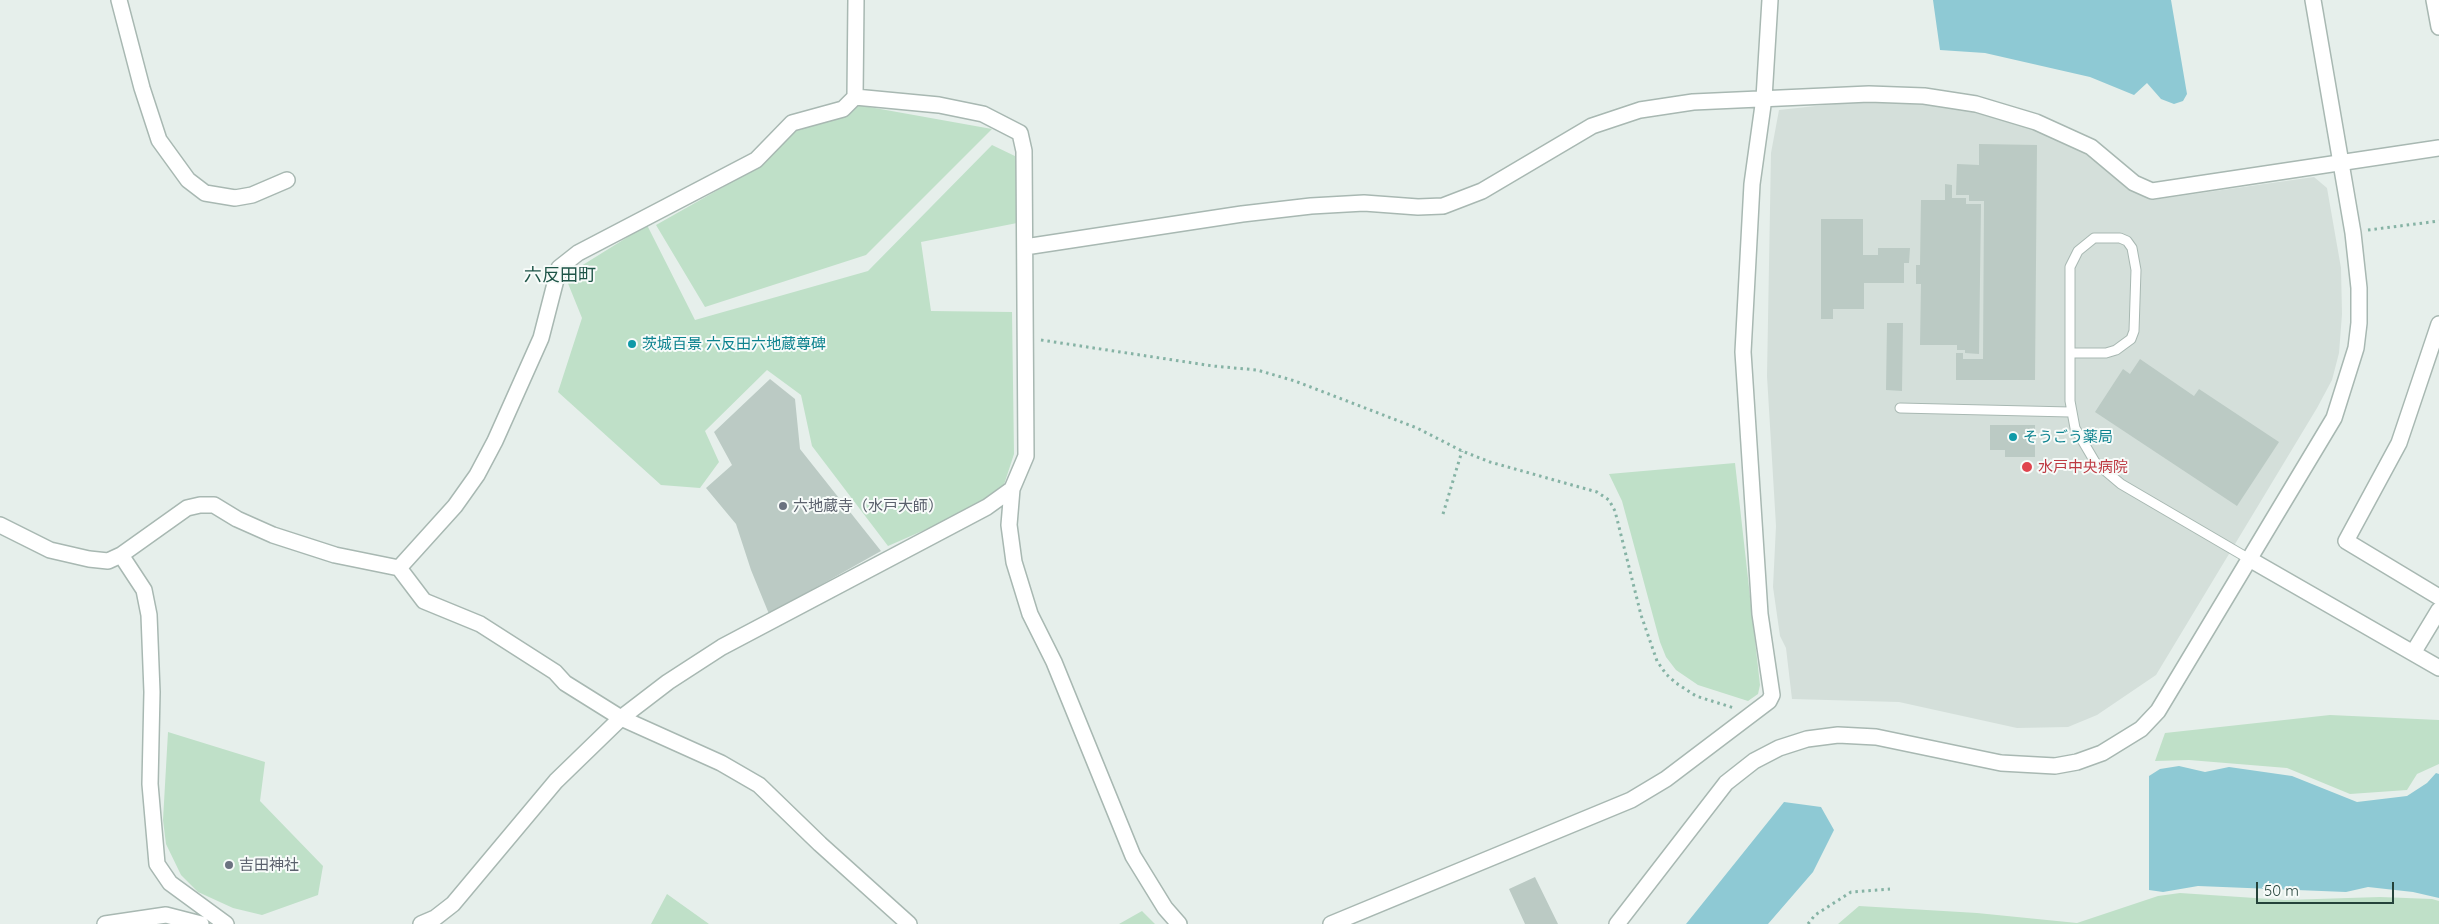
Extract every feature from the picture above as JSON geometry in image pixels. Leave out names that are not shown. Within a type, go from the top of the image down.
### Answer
[{"type":"street","points":[[119,0],[140,80],[159,140],[188,180],[205,192],[235,198],[252,195],[287,180]]},
{"type":"street","points":[[399,568],[455,506],[477,475],[541,338],[551,291],[560,268],[578,253],[756,160],[792,124],[843,109],[855,97],[856,0]]},
{"type":"street","points":[[1331,924],[1631,800],[1666,779],[1769,702],[1772,695],[1760,614],[1743,352],[1752,184],[1764,98],[1770,0]]},
{"type":"street","points":[[1617,924],[1726,783],[1754,761],[1779,748],[1807,738],[1838,735],[1876,737],[2001,763],[2055,766],[2077,762],[2121,742],[2140,729],[2158,711],[2251,560],[2330,426],[2345,388],[2356,348],[2359,323],[2359,288],[2341,164],[2313,0]]},
{"type":"street","points":[[2434,0],[2439,27]]},
{"type":"street","points":[[1025,247],[1242,214],[1311,206],[1364,203],[1418,207],[1443,206],[1482,191],[1592,126],[1667,105],[1764,98],[1878,94],[1924,96],[1976,104],[2036,122],[2091,146],[2134,183],[2152,191],[2439,148]]},
{"type":"street","points":[[855,97],[939,105],[983,114],[1020,133],[1024,151],[1026,456],[1012,489],[1009,525],[1012,553],[1030,614],[1058,671],[1133,856],[1164,908],[1179,924]]},
{"type":"street","points":[[2439,324],[2399,443],[2346,541],[2439,597]]},
{"type":"street","points":[[421,924],[435,918],[453,904],[556,781],[621,718],[668,682],[722,647],[987,507],[1012,489]]},
{"type":"street","points":[[0,525],[50,550],[89,559],[108,560],[122,556],[188,508],[200,504],[214,505],[237,519],[274,535],[335,555],[399,568],[424,601],[488,628],[555,672],[565,683],[621,718],[721,763],[759,785],[820,844],[909,924]]},
{"type":"street","points":[[122,556],[144,590],[149,615],[152,692],[150,784],[157,864],[170,883],[226,924]]},
{"type":"street","points":[[2251,560],[2439,668]]},
{"type":"street","points":[[2413,653],[2439,610]]},
{"type":"street","points":[[105,924],[166,915],[201,924]]},
{"type":"lane","points":[[2070,353],[2106,353],[2116,350],[2131,339],[2134,330],[2136,270],[2132,248],[2127,241],[2120,238],[2094,238],[2087,242],[2073,258],[2070,267],[2070,353],[2070,412],[2075,428],[2095,462],[2121,484],[2251,560]]},
{"type":"lane","points":[[1900,408],[2070,412]]},
{"type":"path","points":[[2352,233],[2439,221]]},
{"type":"path","points":[[1025,338],[1214,366],[1258,370],[1295,381],[1417,428],[1462,452],[1490,462],[1585,487],[1608,500],[1621,531],[1643,622],[1657,660],[1666,674],[1676,684],[1696,696],[1751,714]]},
{"type":"path","points":[[1443,514],[1462,452]]},
{"type":"path","points":[[1808,924],[1815,915],[1851,892],[1890,889]]},
{"type":"shaded area","name":"水戸中央病院","points":[[1862,101],[1941,103],[2009,121],[2059,138],[2094,155],[2129,186],[2152,200],[2314,177],[2327,188],[2341,268],[2342,314],[2339,353],[2332,380],[2156,675],[2097,715],[2068,727],[2017,728],[1899,702],[1792,699],[1786,648],[1780,636],[1773,587],[1776,526],[1767,376],[1771,153],[1779,110]]},
{"type":"green space","points":[[858,105],[992,129],[866,255],[705,307],[656,225],[762,165],[793,132],[845,115]]},
{"type":"green space","points":[[992,145],[1019,158],[1017,223],[921,242],[931,311],[1012,312],[1014,454],[1000,497],[888,546],[812,446],[801,395],[767,370],[705,431],[719,462],[700,488],[661,485],[558,392],[582,318],[565,276],[647,225],[695,320],[868,271]]},
{"type":"green space","points":[[1735,463],[1760,685],[1758,694],[1748,701],[1698,685],[1676,670],[1666,657],[1660,642],[1622,501],[1609,474]]},
{"type":"green space","points":[[2330,715],[2439,720],[2439,764],[2417,774],[2407,790],[2350,794],[2287,768],[2189,760],[2155,761],[2165,733]]},
{"type":"green space","points":[[168,732],[265,762],[260,801],[323,866],[318,895],[262,915],[233,908],[198,892],[181,875],[166,844],[163,820]]},
{"type":"green space","points":[[2180,893],[2285,900],[2380,897],[2432,899],[2439,901],[2439,924],[1838,924],[1859,906],[1977,913],[2077,923],[2158,896]]},
{"type":"green space","points":[[667,894],[709,924],[651,924]]},
{"type":"green space","points":[[1142,911],[1155,924],[1119,924]]},
{"type":"water","points":[[1933,0],[2171,0],[2187,94],[2183,101],[2174,104],[2161,99],[2147,83],[2134,95],[2090,77],[1985,53],[1940,50]]},
{"type":"water","points":[[2179,766],[2205,772],[2229,767],[2292,776],[2357,802],[2407,796],[2427,783],[2436,773],[2439,774],[2439,898],[2413,892],[2368,887],[2346,892],[2198,886],[2163,892],[2149,890],[2149,776],[2160,769]]},
{"type":"water","points":[[1784,802],[1821,807],[1834,830],[1813,872],[1768,924],[1686,924]]},
{"type":"building","points":[[1979,144],[2037,145],[2035,380],[1956,380],[1956,353],[1963,353],[1963,359],[1983,359],[1984,201],[1969,201],[1969,195],[1956,195],[1957,164],[1979,165]]},
{"type":"building","points":[[1945,184],[1952,185],[1952,198],[1966,198],[1966,204],[1981,204],[1979,354],[1965,353],[1965,350],[1957,350],[1957,345],[1920,345],[1921,284],[1916,284],[1916,265],[1920,265],[1921,200],[1945,200]]},
{"type":"building","points":[[1821,219],[1863,219],[1863,255],[1878,255],[1878,248],[1910,248],[1909,263],[1904,263],[1904,283],[1864,283],[1864,309],[1833,309],[1833,319],[1821,319]]},
{"type":"building","points":[[1887,323],[1903,323],[1902,391],[1886,390]]},
{"type":"building","points":[[2140,359],[2194,396],[2199,389],[2279,442],[2237,506],[2095,412],[2123,369],[2130,374]]},
{"type":"building","name":"六地蔵寺（水戸大師）","points":[[770,379],[795,399],[800,449],[881,551],[769,614],[751,570],[736,524],[706,488],[732,465],[714,432]]},
{"type":"building","name":"そうごう薬局","points":[[1990,425],[2035,425],[2035,457],[2005,457],[2005,450],[1990,450]]},
{"type":"building","points":[[1535,877],[1558,924],[1525,924],[1509,889]]},
{"type":"place","name":"茨城百景 六反田六地蔵尊碑","points":[[632,344]]},
{"type":"place","name":"そうごう薬局","points":[[2013,437]]},
{"type":"place","name":"水戸中央病院","points":[[2027,467]]},
{"type":"place","name":"六地蔵寺（水戸大師）","points":[[783,506]]},
{"type":"place","name":"吉田神社","points":[[229,865]]},
{"type":"district","name":"六反田町","points":[[560,276]]}]
